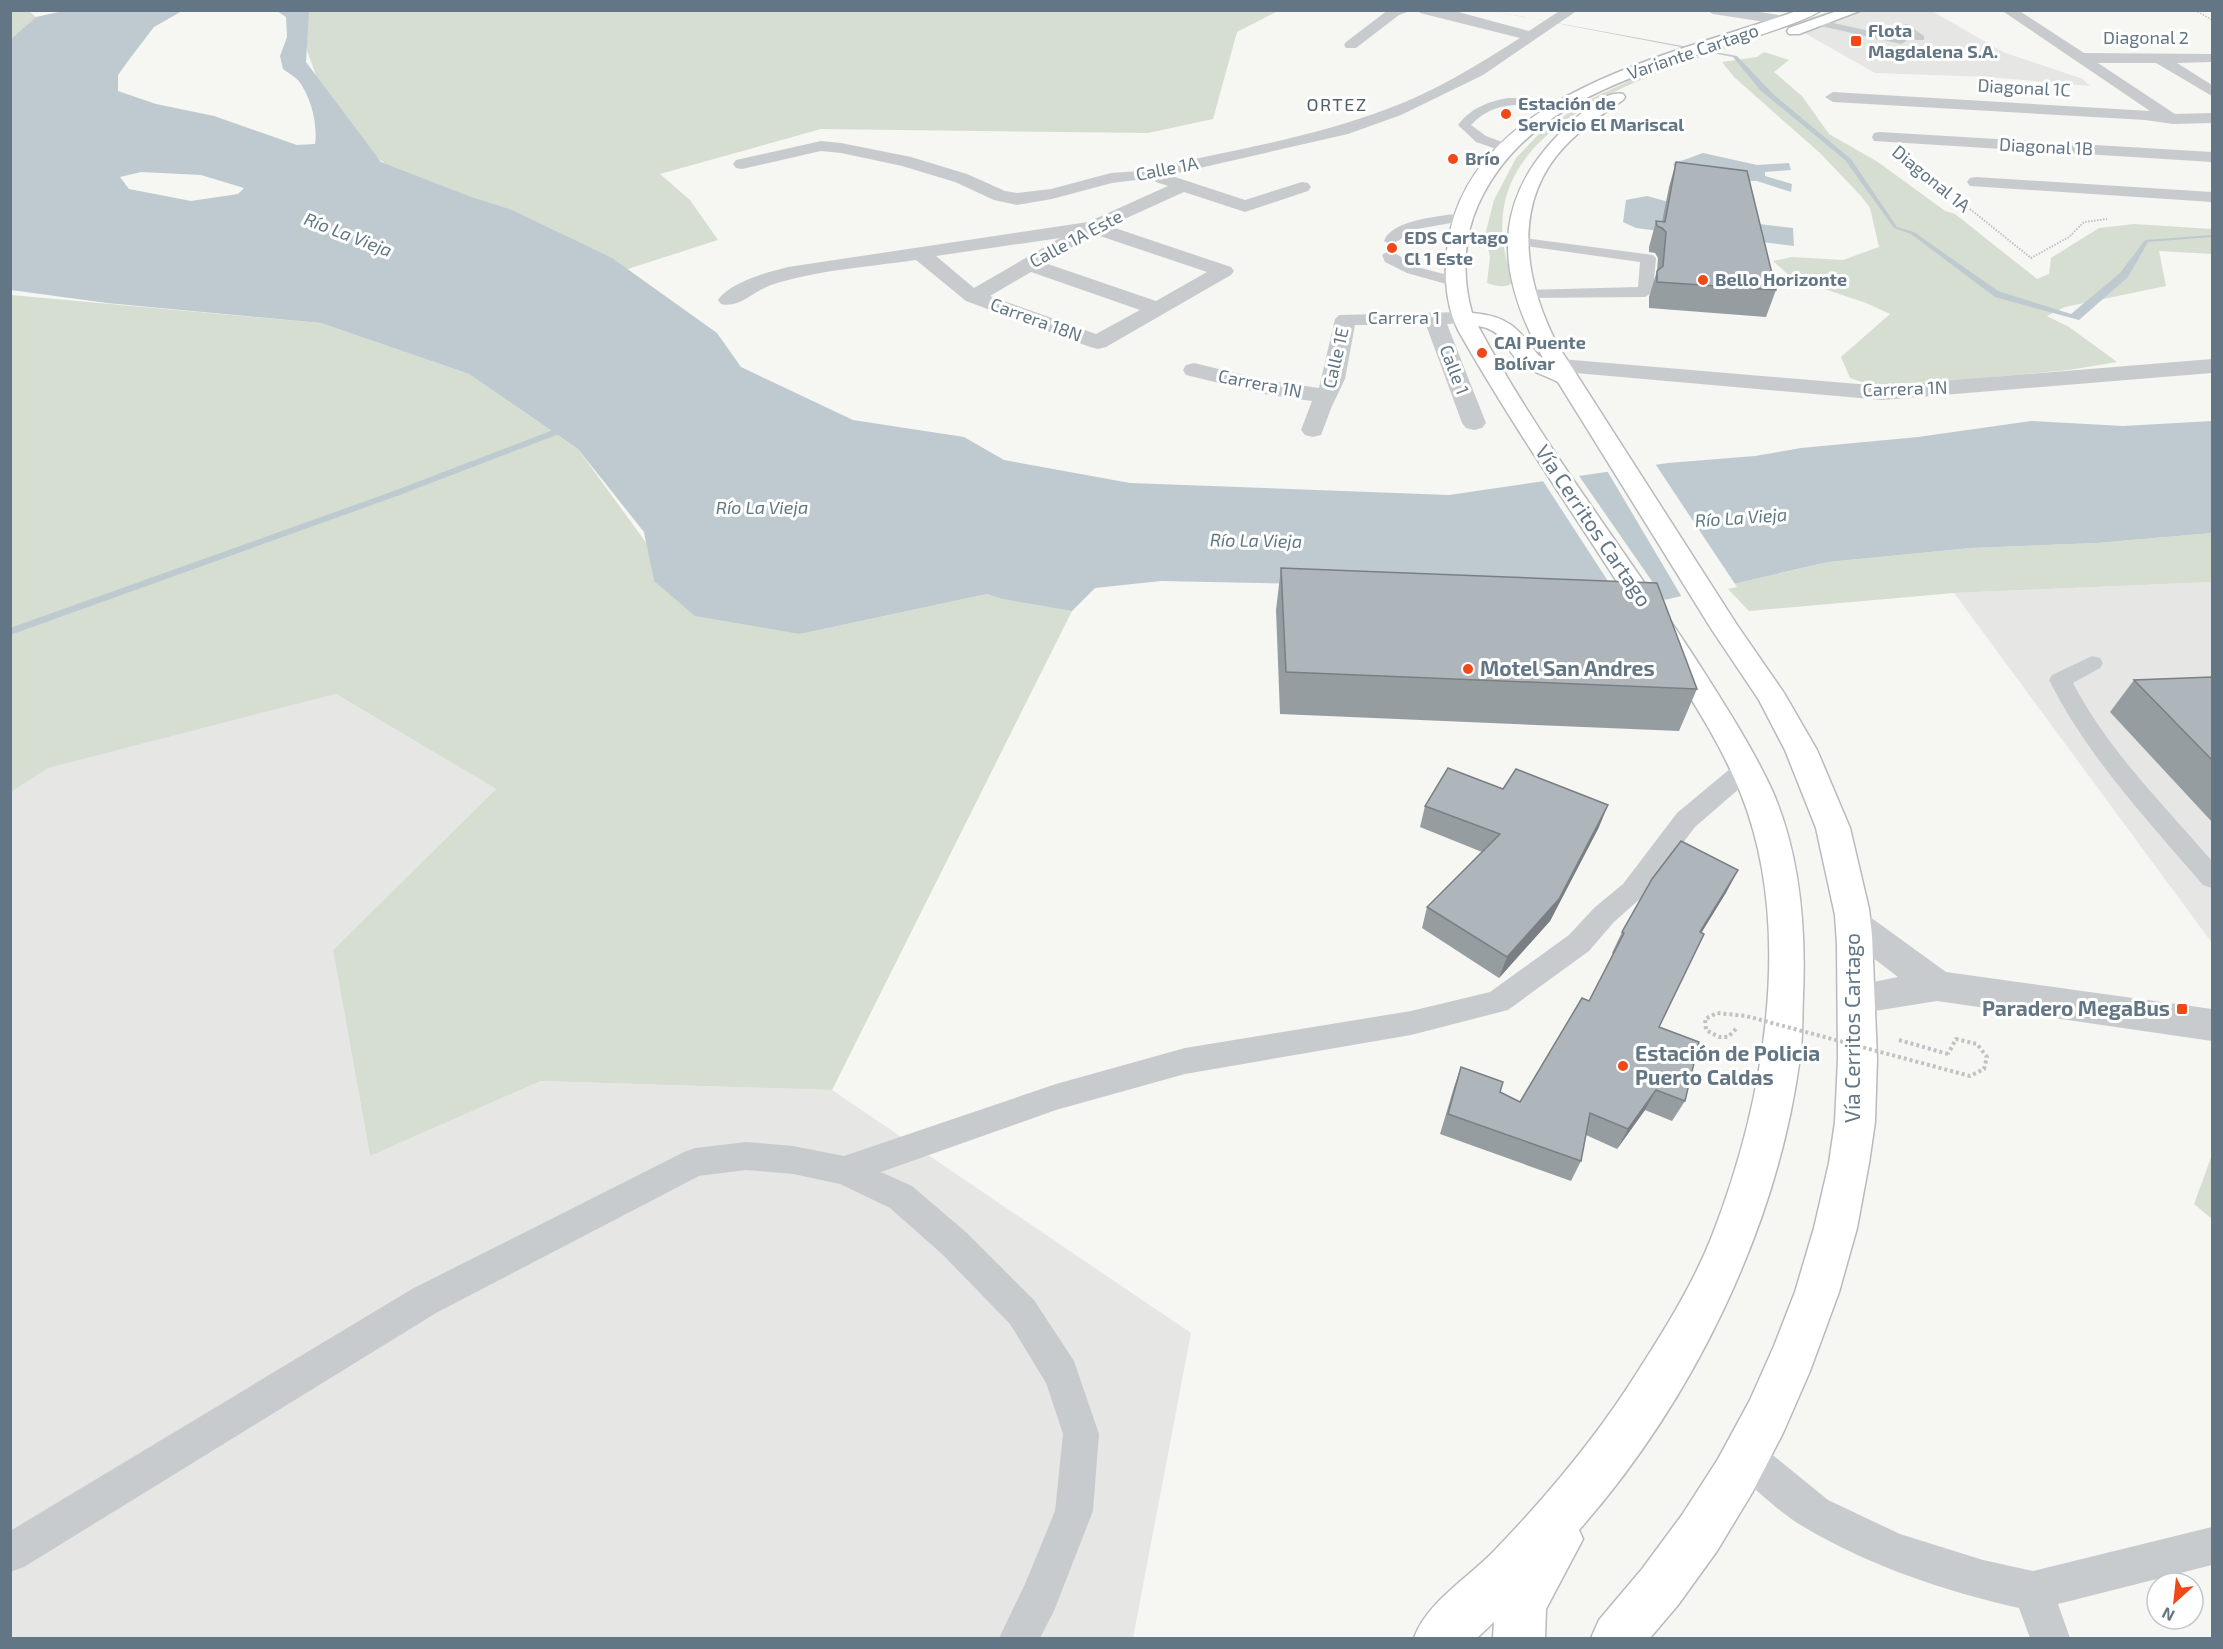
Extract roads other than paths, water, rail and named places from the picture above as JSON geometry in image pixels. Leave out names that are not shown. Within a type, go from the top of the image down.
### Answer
[{"type":"highway","name":"Variante Cartago","points":[[1569,379],[1539,331],[1519,267],[1516,241],[1522,200],[1529,182],[1545,157],[1565,134],[1581,121],[1618,96],[1662,75],[1785,21],[1855,10]]},
{"type":"highway","name":"Variante Cartago","points":[[1507,398],[1463,318],[1456,258],[1463,217],[1480,180],[1505,148],[1560,106],[1592,89],[1691,52],[1734,51],[1817,17]]},
{"type":"highway","points":[[1456,258],[1478,273]]},
{"type":"highway","points":[[1492,301],[1509,309],[1529,304]]},
{"type":"highway","points":[[1463,318],[1485,320],[1502,327],[1513,336],[1530,360],[1569,379]]},
{"type":"highway","name":"Vía Cerritos Cartago","points":[[1569,379],[1726,630],[1754,668],[1799,743],[1833,829],[1854,924],[1856,1093],[1850,1161],[1835,1230],[1814,1304],[1784,1379],[1745,1455],[1710,1516],[1669,1575],[1617,1638]]},
{"type":"highway","name":"Vía Cerritos Cartago","points":[[1440,1638],[1474,1608],[1537,1544],[1592,1480],[1634,1422],[1665,1373],[1706,1298],[1728,1251],[1749,1196],[1765,1144],[1776,1092],[1787,985],[1786,930],[1781,879],[1771,830],[1746,770],[1663,629],[1507,398]]},
{"type":"highway","points":[[1519,1638],[1521,1604],[1592,1480]]},
{"type":"street","points":[[1351,45],[1395,12],[1406,10]]},
{"type":"street","points":[[1425,10],[1530,36]]},
{"type":"street","points":[[1713,10],[1785,21]]},
{"type":"street","points":[[2008,10],[2173,119],[2212,158]]},
{"type":"street","name":"Calle 1A","points":[[742,164],[821,146],[905,161],[961,178],[1000,196],[1017,199],[1052,194],[1111,178],[1152,174],[1342,130],[1395,112],[1478,72],[1559,18]]},
{"type":"street","name":"Diagonal 2","points":[[2080,58],[2212,58]]},
{"type":"street","points":[[2159,58],[2212,92]]},
{"type":"street","name":"Diagonal 1C","points":[[1833,97],[2133,114],[2173,119],[2212,118]]},
{"type":"street","name":"Diagonal 1B","points":[[1880,137],[2212,158]]},
{"type":"street","points":[[1152,174],[1181,186],[1245,206],[1302,187]]},
{"type":"street","name":"Diagonal 1A","points":[[1976,182],[2212,197]]},
{"type":"street","name":"Calle 1A Este","points":[[973,297],[1092,226],[1161,197],[1181,186]]},
{"type":"street","points":[[1161,197],[1248,223]]},
{"type":"street","points":[[728,300],[754,284],[788,273],[1092,226],[1224,271],[1159,309],[1028,264]]},
{"type":"street","name":"Carrera 18N","points":[[920,253],[973,297],[1098,342],[1159,309]]},
{"type":"street","name":"Calle 1","points":[[1434,318],[1474,423]]},
{"type":"street","name":"Carrera 1","points":[[1346,319],[1463,318]]},
{"type":"street","name":"Calle 1E","points":[[1313,430],[1320,406],[1334,379],[1346,319]]},
{"type":"street","name":"Carrera 1N","points":[[1569,379],[1882,393],[2212,366]]},
{"type":"street","name":"Carrera 1N","points":[[1194,370],[1264,387],[1327,396]]},
{"type":"street","points":[[1854,924],[1937,986]]},
{"type":"street","points":[[1856,1014],[1937,986],[2212,1025]]},
{"type":"lane","points":[[1817,17],[1900,41]]},
{"type":"lane","points":[[1908,21],[1920,38]]},
{"type":"lane","points":[[1505,148],[1481,138],[1464,125],[1472,114],[1512,99],[1533,100],[1560,106]]},
{"type":"lane","points":[[1457,282],[1412,270],[1390,259],[1390,239],[1413,225],[1463,217]]},
{"type":"lane","points":[[1516,241],[1648,258],[1645,292],[1529,304]]},
{"type":"lane","points":[[2092,663],[2060,680],[2074,707],[2113,764],[2212,878]]},
{"type":"lane","points":[[843,1170],[1056,1097],[1185,1061],[1411,1023],[1497,1002],[1579,943],[1604,915],[1632,891],[1686,820],[1746,770]]},
{"type":"lane","points":[[10,1553],[424,1301],[695,1162],[746,1156],[793,1160],[843,1170],[901,1197],[955,1244],[1022,1312],[1061,1374],[1081,1434],[1074,1511],[1040,1597],[1019,1638]]},
{"type":"lane","points":[[1745,1455],[1815,1513],[1894,1552],[1983,1580],[2033,1591],[2212,1546]]},
{"type":"lane","points":[[2033,1591],[2050,1638]]},
{"type":"water","name":"Río La Vieja","points":[[63,11],[182,11],[154,27],[118,75],[118,91],[156,104],[214,116],[297,145],[315,144],[314,120],[310,102],[303,87],[283,69],[280,56],[287,37],[286,17],[277,11],[309,11],[306,62],[381,162],[471,197],[512,210],[612,258],[717,333],[741,367],[853,420],[964,437],[1004,460],[1130,483],[1449,495],[1668,463],[1755,456],[1801,448],[1918,437],[2031,421],[2123,426],[2212,421],[2212,533],[2097,543],[1971,548],[1828,562],[1608,613],[1303,584],[1161,581],[1095,588],[1072,611],[987,594],[800,634],[695,616],[654,581],[644,532],[578,449],[469,374],[321,323],[107,303],[11,290],[10,40],[36,17]],"holes":[[[141,172],[201,175],[244,188],[238,194],[191,201],[129,189],[120,177]]]},
{"type":"water","points":[[1492,11],[1737,56],[1774,95],[1851,159],[1897,227],[1914,232],[1998,291],[2071,314],[2120,273],[2145,240],[2212,235],[2212,237],[2148,242],[2128,277],[2079,320],[1995,297],[1911,234],[1894,228],[1845,160],[1760,90],[1733,57]]},
{"type":"water","points":[[1703,153],[1757,165],[1789,163],[1791,170],[1765,172],[1765,176],[1792,184],[1791,192],[1757,181],[1698,181],[1673,165],[1675,162]]},
{"type":"water","points":[[1647,196],[1669,202],[1659,231],[1636,228],[1623,222],[1626,200]]},
{"type":"water","points":[[1699,217],[1793,228],[1794,246],[1698,234]]},
{"type":"waterway","points":[[10,632],[394,494],[569,427]]},
{"type":"place","name":"Flota Magdalena S.A.","points":[[1856,41]]},
{"type":"place","name":"Estación de Servicio El Mariscal","points":[[1506,114]]},
{"type":"place","name":"Brío","points":[[1453,159]]},
{"type":"place","name":"EDS Cartago Cl 1 Este","points":[[1392,248]]},
{"type":"place","name":"Bello Horizonte","points":[[1703,280]]},
{"type":"place","name":"CAI Puente Bolívar","points":[[1482,353]]},
{"type":"place","name":"Motel San Andres","points":[[1468,669]]},
{"type":"place","name":"Paradero MegaBus","points":[[2182,1009]]},
{"type":"place","name":"Estación de Policia Puerto Caldas","points":[[1623,1066]]},
{"type":"district","name":"ORTEZ","points":[[1337,105]]}]
